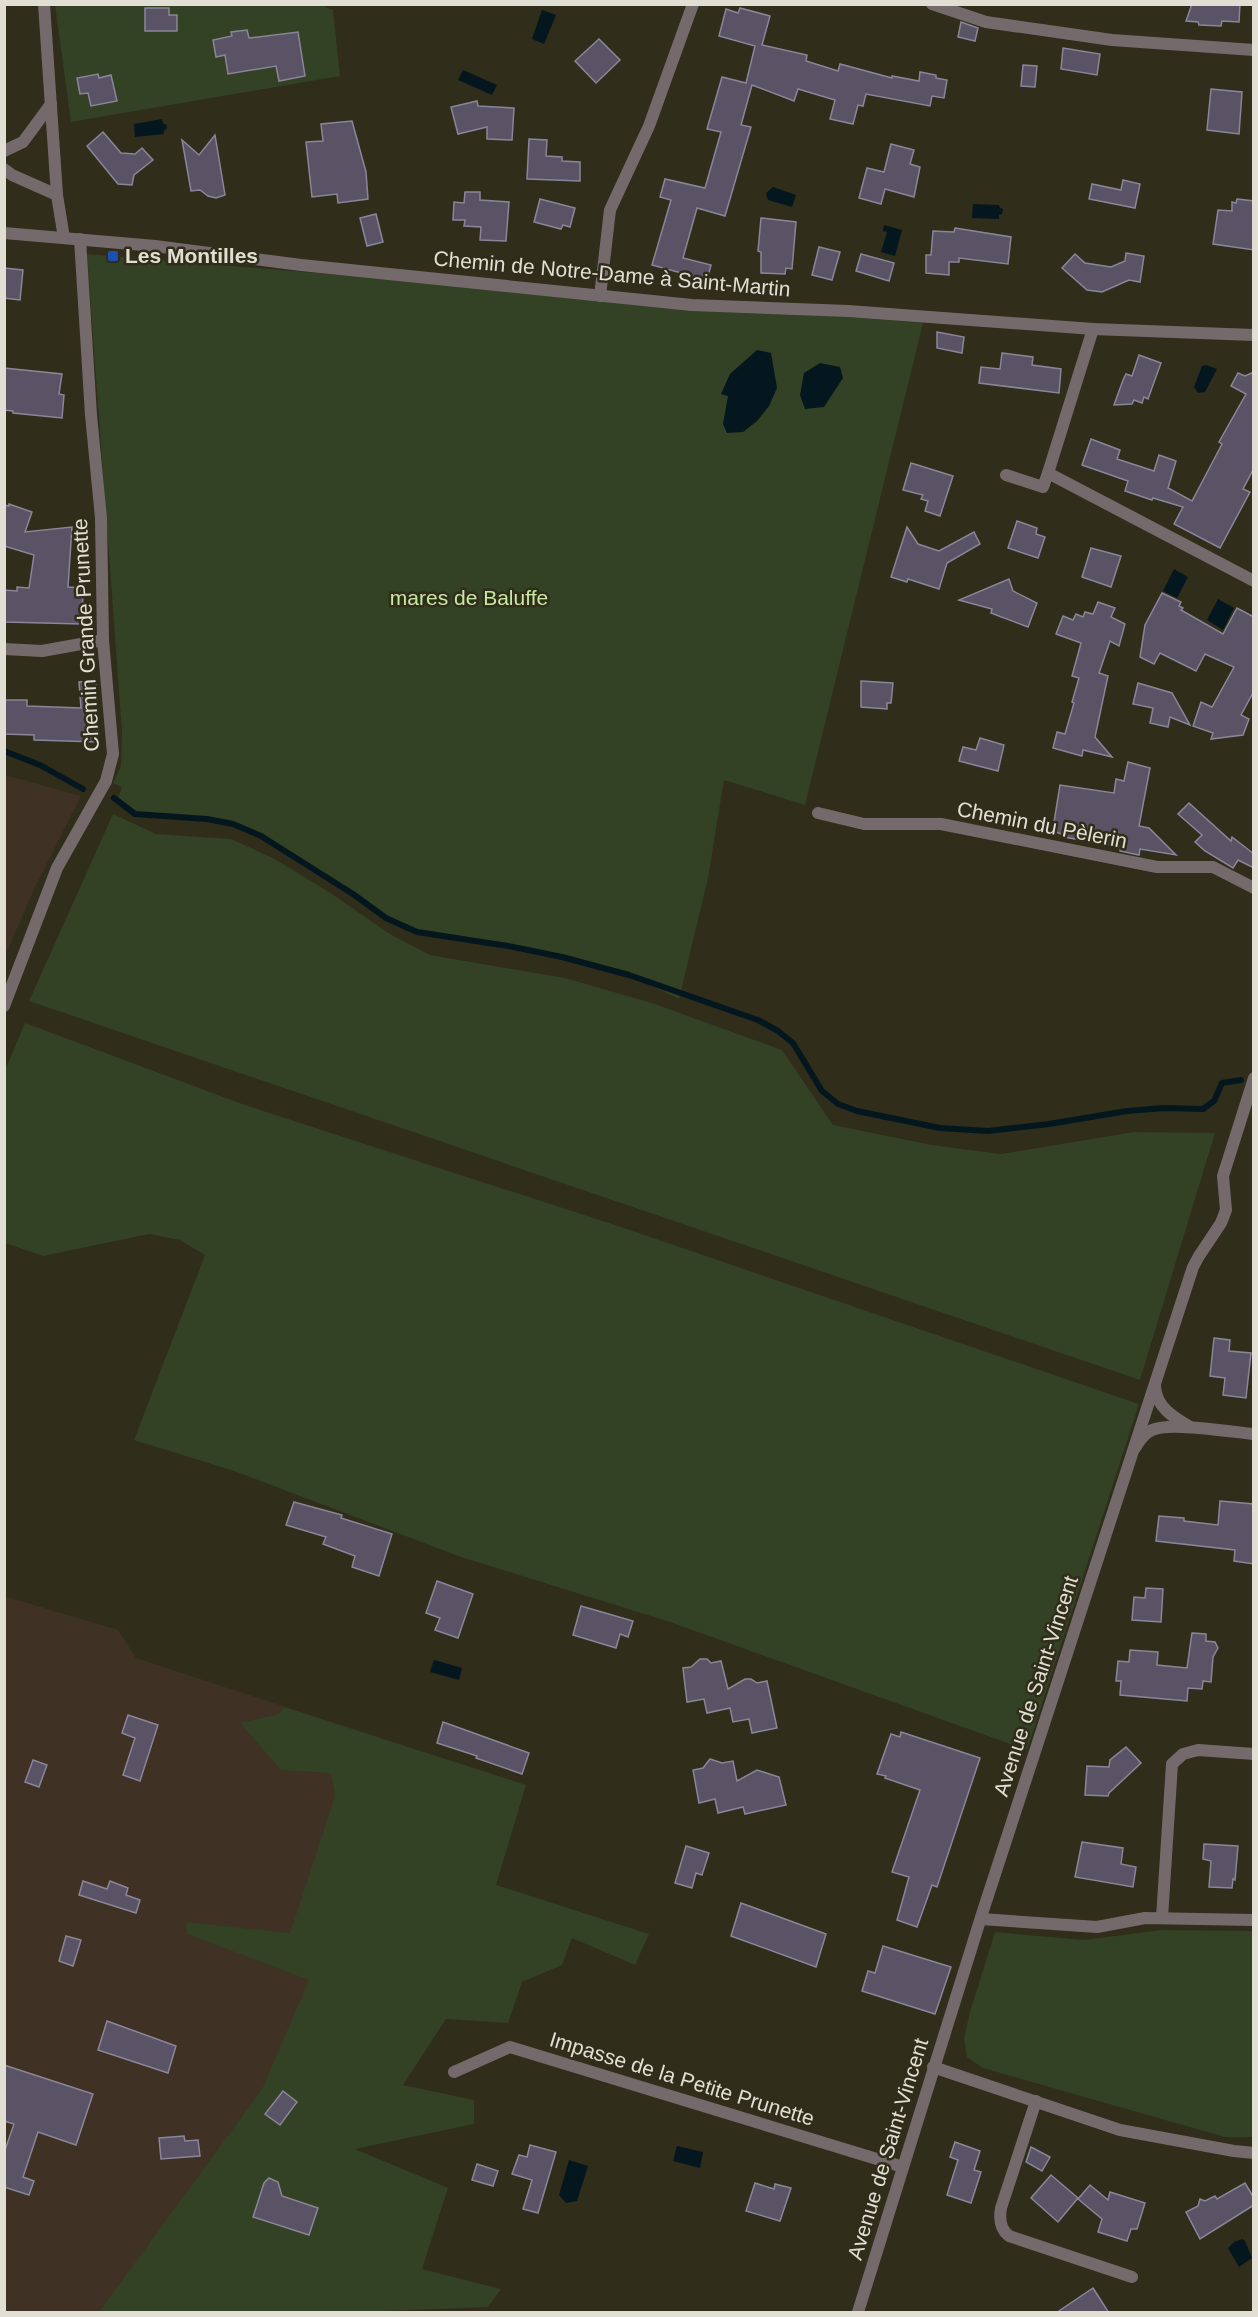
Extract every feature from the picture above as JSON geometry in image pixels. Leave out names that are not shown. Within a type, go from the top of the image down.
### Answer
[{"type":"street","points":[[44,4],[57,195],[64,238]]},
{"type":"street","points":[[600,296],[610,210],[649,126],[693,4]]},
{"type":"street","points":[[932,4],[986,22],[1112,40],[1254,50]]},
{"type":"street","points":[[4,151],[23,142],[51,104]]},
{"type":"street","points":[[4,169],[57,195]]},
{"type":"street","name":"Chemin de Notre-Dame à Saint-Martin","points":[[4,233],[155,246],[301,265],[720,307],[848,311],[1093,330],[1254,335]]},
{"type":"street","name":"Chemin Grande Prunette","points":[[4,1006],[57,868],[106,781],[113,754],[103,640],[101,518],[91,415],[80,239]]},
{"type":"street","points":[[1006,474],[1043,487],[1093,330]]},
{"type":"street","points":[[1048,473],[1254,581]]},
{"type":"street","points":[[4,649],[42,651],[103,640]]},
{"type":"street","name":"Chemin du Pèlerin","points":[[818,813],[864,824],[941,824],[1157,867],[1214,867],[1254,888]]},
{"type":"street","name":"Avenue de Saint-Vincent","points":[[858,2313],[933,2067],[1194,1267],[1224,1217],[1226,1197],[1223,1176],[1254,1078]]},
{"type":"street","points":[[1155,1386],[1155,1397],[1163,1408],[1178,1421],[1194,1429]]},
{"type":"street","points":[[1133,1451],[1140,1439],[1152,1430],[1167,1427],[1254,1434]]},
{"type":"street","points":[[1162,1918],[1172,1764],[1183,1754],[1198,1750],[1254,1754]]},
{"type":"street","points":[[981,1919],[1097,1927],[1146,1918],[1254,1920]]},
{"type":"street","name":"Impasse de la Petite Prunette","points":[[454,2072],[510,2047],[903,2167]]},
{"type":"street","points":[[933,2067],[1120,2130],[1254,2153]]},
{"type":"street","points":[[1035,2101],[1001,2208],[1000,2222],[1004,2230],[1009,2236],[1132,2277]]},
{"type":"shaded area","points":[[5,775],[81,796],[35,887],[5,956]]},
{"type":"shaded area","points":[[4,1596],[118,1630],[136,1658],[396,1743],[381,2007],[121,2312],[5,2312]]},
{"type":"green space","points":[[55,5],[321,5],[333,10],[340,76],[71,122]]},
{"type":"green space","name":"mares de Baluffe","points":[[87,254],[923,323],[805,805],[724,780],[708,878],[679,999],[629,975],[562,957],[417,932],[386,918],[353,894],[261,836],[233,824],[207,819],[135,814],[118,799],[122,787],[113,783],[121,766],[122,732]]},
{"type":"green space","points":[[113,814],[156,834],[231,839],[273,858],[329,892],[390,934],[430,955],[565,978],[652,1003],[782,1050],[833,1125],[932,1145],[1001,1154],[1134,1132],[1215,1133],[1140,1380],[29,1001]]},
{"type":"green space","points":[[25,1023],[245,1105],[615,1225],[1139,1404],[1027,1750],[670,1622],[461,1557],[234,1471],[134,1440],[205,1255],[180,1240],[149,1234],[43,1256],[5,1243],[5,1070]]},
{"type":"green space","points":[[284,1707],[526,1785],[496,1885],[649,1934],[635,1965],[572,1938],[562,1965],[522,1982],[508,2023],[446,2019],[403,2085],[474,2100],[474,2124],[355,2149],[448,2188],[422,2269],[501,2289],[488,2307],[361,2312],[99,2312],[262,2089],[309,1980],[187,1934],[186,1922],[290,1933],[335,1796],[331,1773],[281,1770],[240,1723],[279,1714]]},
{"type":"green space","points":[[1162,1930],[1253,1931],[1253,2137],[1225,2137],[983,2068],[967,2057],[964,2038],[995,1932],[1083,1940]]},
{"type":"water","points":[[542,10],[556,15],[544,44],[532,39]]},
{"type":"water","points":[[463,70],[497,85],[492,95],[458,80]]},
{"type":"water","points":[[162,119],[167,129],[164,130],[164,134],[135,137],[134,124]]},
{"type":"water","points":[[773,187],[796,195],[792,207],[768,200],[766,193]]},
{"type":"water","points":[[973,204],[999,205],[1003,209],[1002,214],[999,215],[999,219],[972,218]]},
{"type":"water","points":[[884,225],[902,230],[895,256],[881,252],[887,232],[883,231]]},
{"type":"water","points":[[757,350],[771,353],[777,388],[769,406],[757,421],[743,432],[727,433],[723,424],[728,396],[721,394],[730,374]]},
{"type":"water","points":[[820,363],[840,367],[843,378],[824,407],[805,409],[800,395],[804,373]]},
{"type":"water","points":[[1202,366],[1217,369],[1205,392],[1198,393],[1194,387]]},
{"type":"water","points":[[1174,569],[1188,577],[1177,598],[1163,591]]},
{"type":"water","points":[[1218,599],[1234,608],[1223,630],[1207,620]]},
{"type":"water","points":[[434,1660],[462,1668],[459,1680],[430,1672]]},
{"type":"water","points":[[677,2146],[703,2152],[700,2168],[673,2161]]},
{"type":"water","points":[[569,2160],[588,2166],[577,2201],[566,2203],[559,2195]]},
{"type":"water","points":[[1242,2239],[1252,2258],[1239,2267],[1228,2248],[1234,2242]]},
{"type":"building","points":[[1192,4],[1240,4],[1239,22],[1222,21],[1221,26],[1199,25],[1198,22],[1186,21]]},
{"type":"building","points":[[145,8],[169,8],[169,15],[177,15],[177,31],[145,31]]},
{"type":"building","points":[[740,8],[770,16],[762,45],[807,55],[806,61],[838,71],[840,64],[892,78],[892,76],[919,81],[920,72],[947,80],[944,98],[932,96],[930,106],[866,94],[863,106],[858,105],[853,124],[830,119],[835,100],[798,89],[794,101],[752,85],[741,125],[751,127],[725,216],[697,208],[683,258],[711,265],[707,280],[652,265],[671,200],[660,197],[665,179],[705,188],[721,132],[707,129],[722,77],[746,83],[755,46],[719,36],[726,9],[738,13]]},
{"type":"building","points":[[961,22],[978,28],[975,41],[958,37]]},
{"type":"building","points":[[247,30],[249,38],[298,32],[305,76],[279,81],[276,66],[228,74],[225,55],[216,57],[213,40],[232,36],[231,32]]},
{"type":"building","points":[[599,39],[620,60],[596,83],[575,61]]},
{"type":"building","points":[[1063,48],[1100,54],[1097,75],[1061,69]]},
{"type":"building","points":[[1023,65],[1037,66],[1035,87],[1021,86]]},
{"type":"building","points":[[98,74],[99,78],[111,75],[117,101],[91,106],[88,93],[80,94],[77,78]]},
{"type":"building","points":[[1211,89],[1242,92],[1239,134],[1207,130]]},
{"type":"building","points":[[477,101],[478,106],[514,108],[512,140],[487,139],[487,127],[458,134],[451,107]]},
{"type":"building","points":[[352,121],[366,172],[368,199],[338,203],[337,194],[312,197],[306,142],[323,141],[321,124]]},
{"type":"building","points":[[103,132],[121,153],[135,154],[142,148],[153,160],[134,175],[132,185],[118,184],[87,146]]},
{"type":"building","points":[[215,135],[225,195],[216,198],[200,190],[191,191],[182,140],[199,155]]},
{"type":"building","points":[[529,139],[547,140],[546,156],[562,157],[562,161],[580,162],[580,181],[527,179]]},
{"type":"building","points":[[891,144],[914,150],[910,164],[920,167],[914,197],[885,189],[881,204],[859,198],[867,168],[884,172]]},
{"type":"building","points":[[1123,180],[1140,184],[1135,208],[1089,199],[1092,184],[1121,190]]},
{"type":"building","points":[[465,192],[480,192],[480,200],[509,202],[506,241],[480,240],[481,227],[464,226],[465,220],[453,220],[454,202],[464,203]]},
{"type":"building","points":[[540,199],[575,208],[570,227],[563,225],[561,229],[534,222]]},
{"type":"building","points":[[1237,199],[1254,201],[1254,250],[1213,244],[1218,210],[1232,211],[1232,202],[1236,203]]},
{"type":"building","points":[[376,214],[383,242],[367,246],[360,218]]},
{"type":"building","points":[[761,218],[796,222],[792,269],[786,268],[785,274],[761,273],[761,252],[758,251]]},
{"type":"building","points":[[955,228],[1011,237],[1008,264],[959,258],[959,262],[949,262],[949,275],[926,273],[926,255],[931,255],[933,231],[954,232]]},
{"type":"building","points":[[819,247],[840,252],[832,280],[812,275]]},
{"type":"building","points":[[1126,253],[1144,256],[1140,282],[1129,280],[1102,292],[1087,290],[1062,268],[1075,254],[1085,263],[1111,267],[1125,261]]},
{"type":"building","points":[[861,254],[894,263],[889,281],[856,271]]},
{"type":"building","points":[[4,268],[23,270],[20,300],[4,298]]},
{"type":"building","points":[[937,332],[964,337],[962,353],[937,348]]},
{"type":"building","points":[[1002,353],[1033,357],[1032,365],[1061,369],[1059,393],[979,383],[981,367],[1000,369]]},
{"type":"building","points":[[1139,355],[1161,363],[1148,399],[1144,397],[1142,403],[1134,400],[1132,404],[1114,405],[1126,374],[1132,376]]},
{"type":"building","points":[[4,368],[62,374],[59,394],[64,395],[62,418],[4,410]]},
{"type":"building","points":[[1254,372],[1254,468],[1243,489],[1250,492],[1220,548],[1174,524],[1183,507],[1125,491],[1128,481],[1082,465],[1091,439],[1120,450],[1117,459],[1154,471],[1159,455],[1176,461],[1168,488],[1192,501],[1222,444],[1219,442],[1246,394],[1231,386],[1238,373],[1245,376]]},
{"type":"building","points":[[911,463],[953,476],[940,516],[925,511],[928,501],[921,499],[923,495],[903,490]]},
{"type":"building","points":[[9,504],[32,512],[25,532],[72,527],[68,587],[83,588],[82,624],[4,622],[4,590],[17,591],[17,587],[29,588],[34,555],[4,546],[4,505],[9,506]]},
{"type":"building","points":[[1017,521],[1037,528],[1036,534],[1045,537],[1038,558],[1008,548]]},
{"type":"building","points":[[907,527],[918,544],[939,551],[974,532],[980,544],[947,563],[939,589],[908,579],[907,582],[891,577]]},
{"type":"building","points":[[1091,548],[1121,556],[1111,587],[1082,577]]},
{"type":"building","points":[[1009,579],[1013,591],[1037,603],[1028,627],[991,613],[992,609],[959,600]]},
{"type":"building","points":[[1162,593],[1181,602],[1179,606],[1183,608],[1181,610],[1223,634],[1237,608],[1254,617],[1254,691],[1241,715],[1249,719],[1243,735],[1211,739],[1213,733],[1193,726],[1201,702],[1212,707],[1234,667],[1205,654],[1196,671],[1160,653],[1154,664],[1140,657],[1145,625]]},
{"type":"building","points":[[1098,602],[1115,608],[1111,617],[1125,624],[1119,646],[1110,641],[1099,673],[1108,676],[1095,737],[1112,757],[1083,750],[1082,756],[1053,748],[1057,732],[1065,734],[1074,703],[1072,702],[1079,678],[1072,676],[1081,643],[1056,634],[1063,616],[1073,620],[1076,614],[1083,617],[1085,612],[1093,614]]},
{"type":"building","points":[[96,681],[98,742],[34,740],[34,735],[4,734],[4,700],[27,700],[27,706],[81,708],[79,682]]},
{"type":"building","points":[[861,681],[893,683],[891,703],[887,703],[887,709],[861,707]]},
{"type":"building","points":[[1138,683],[1172,693],[1190,725],[1170,717],[1168,727],[1150,723],[1153,708],[1133,704]]},
{"type":"building","points":[[980,738],[1004,745],[998,771],[959,761],[963,747],[976,750]]},
{"type":"building","points":[[1128,762],[1150,768],[1139,826],[1149,828],[1176,855],[1140,849],[1139,855],[1120,851],[1121,847],[1064,837],[1056,832],[1058,823],[1054,822],[1060,785],[1114,793],[1116,779],[1124,781]]},
{"type":"building","points":[[1189,803],[1231,841],[1232,837],[1254,854],[1254,868],[1238,860],[1233,868],[1195,842],[1202,835],[1178,814]]},
{"type":"building","points":[[1214,1338],[1230,1340],[1229,1351],[1251,1353],[1246,1398],[1223,1395],[1225,1378],[1210,1376]]},
{"type":"building","points":[[1220,1501],[1254,1504],[1254,1564],[1234,1561],[1235,1550],[1156,1541],[1159,1516],[1218,1525]]},
{"type":"building","points":[[294,1502],[342,1515],[341,1518],[392,1534],[379,1576],[352,1567],[355,1556],[323,1544],[326,1537],[286,1525]]},
{"type":"building","points":[[437,1581],[473,1594],[458,1638],[435,1630],[440,1618],[426,1613]]},
{"type":"building","points":[[1146,1588],[1163,1589],[1161,1622],[1132,1620],[1134,1597],[1145,1598]]},
{"type":"building","points":[[581,1606],[633,1621],[628,1637],[620,1634],[616,1648],[573,1635]]},
{"type":"building","points":[[1192,1633],[1206,1634],[1206,1641],[1215,1642],[1218,1648],[1213,1657],[1211,1682],[1203,1681],[1202,1689],[1188,1688],[1187,1701],[1120,1695],[1121,1681],[1116,1681],[1118,1661],[1129,1662],[1130,1650],[1158,1652],[1157,1665],[1187,1668]]},
{"type":"building","points":[[700,1659],[707,1659],[711,1663],[721,1661],[728,1689],[745,1679],[751,1679],[757,1683],[767,1681],[777,1728],[752,1733],[749,1719],[733,1722],[730,1708],[707,1713],[704,1699],[687,1702],[683,1668],[691,1667]]},
{"type":"building","points":[[128,1715],[158,1725],[140,1781],[123,1775],[135,1738],[122,1733]]},
{"type":"building","points":[[443,1722],[529,1753],[522,1774],[437,1743]]},
{"type":"building","points":[[901,1732],[980,1758],[937,1887],[932,1885],[917,1927],[897,1920],[909,1877],[892,1872],[920,1790],[877,1774],[891,1734],[900,1737]]},
{"type":"building","points":[[1126,1747],[1141,1763],[1108,1796],[1085,1795],[1087,1766],[1109,1767],[1110,1760]]},
{"type":"building","points":[[710,1759],[722,1763],[733,1761],[737,1781],[757,1770],[779,1777],[786,1805],[745,1814],[743,1807],[718,1813],[715,1799],[699,1803],[693,1770],[703,1768]]},
{"type":"building","points":[[33,1760],[47,1765],[39,1787],[25,1782]]},
{"type":"building","points":[[1082,1842],[1123,1848],[1121,1864],[1136,1867],[1133,1887],[1075,1877]]},
{"type":"building","points":[[1204,1844],[1238,1846],[1235,1880],[1233,1879],[1232,1888],[1209,1887],[1211,1861],[1203,1859]]},
{"type":"building","points":[[686,1846],[709,1853],[702,1875],[696,1873],[692,1888],[675,1883]]},
{"type":"building","points":[[83,1881],[107,1889],[110,1881],[128,1888],[126,1895],[140,1900],[136,1913],[79,1895]]},
{"type":"building","points":[[741,1903],[826,1934],[816,1967],[731,1936]]},
{"type":"building","points":[[66,1936],[81,1940],[73,1966],[59,1961]]},
{"type":"building","points":[[883,1946],[951,1967],[935,2014],[862,1991],[868,1971],[875,1973]]},
{"type":"building","points":[[107,2021],[176,2046],[168,2073],[98,2050]]},
{"type":"building","points":[[4,2065],[93,2094],[76,2145],[38,2132],[23,2177],[34,2181],[29,2195],[4,2187],[4,2153],[14,2124],[4,2121]]},
{"type":"building","points":[[283,2091],[297,2102],[280,2125],[265,2114]]},
{"type":"building","points":[[184,2136],[185,2141],[198,2140],[200,2156],[161,2159],[159,2138]]},
{"type":"building","points":[[955,2142],[980,2151],[974,2170],[981,2172],[971,2203],[947,2195],[958,2160],[950,2157]]},
{"type":"building","points":[[530,2145],[556,2152],[538,2213],[523,2209],[532,2180],[512,2174],[519,2155],[527,2157]]},
{"type":"building","points":[[1031,2147],[1050,2157],[1042,2171],[1026,2162]]},
{"type":"building","points":[[477,2164],[498,2171],[493,2186],[472,2180]]},
{"type":"building","points":[[1051,2175],[1078,2198],[1058,2222],[1031,2198]]},
{"type":"building","points":[[269,2178],[278,2182],[282,2196],[318,2208],[309,2235],[253,2217],[264,2183]]},
{"type":"building","points":[[755,2183],[774,2189],[775,2184],[791,2188],[780,2221],[746,2211]]},
{"type":"building","points":[[1245,2183],[1254,2198],[1254,2205],[1200,2239],[1186,2212],[1198,2206],[1200,2199],[1205,2201],[1215,2196],[1217,2199]]},
{"type":"building","points":[[1090,2185],[1108,2200],[1110,2192],[1145,2203],[1137,2229],[1131,2229],[1127,2241],[1098,2232],[1102,2219],[1078,2199]]},
{"type":"building","points":[[1093,2288],[1109,2313],[1056,2313]]},
{"type":"waterway","points":[[4,751],[40,765],[83,789]]},
{"type":"waterway","points":[[114,798],[135,814],[207,819],[233,824],[261,836],[353,894],[386,918],[417,932],[562,957],[629,975],[758,1020],[793,1043],[822,1091],[838,1104],[857,1111],[940,1128],[988,1131],[1127,1111],[1164,1108],[1203,1109],[1214,1101],[1222,1083],[1241,1080]]},
{"type":"place","name":"Les Montilles","points":[[113,256]]}]
